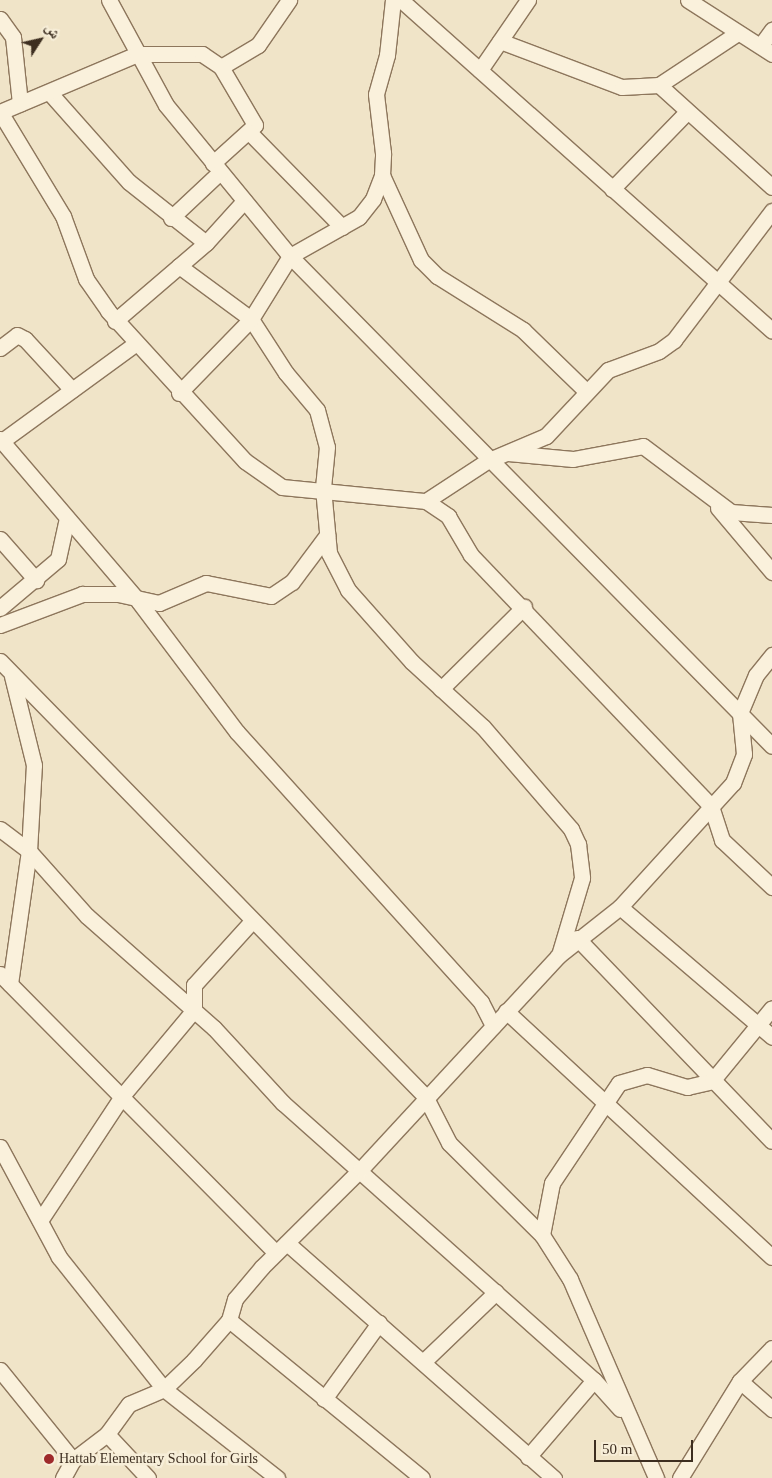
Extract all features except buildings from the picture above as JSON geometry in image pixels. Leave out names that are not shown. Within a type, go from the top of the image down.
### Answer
[{"type":"street","points":[[109,0],[155,90],[216,168],[290,256],[390,355],[486,461],[772,746]]},
{"type":"street","points":[[221,67],[258,45],[289,0]]},
{"type":"street","points":[[393,0],[387,55],[376,94],[382,175],[421,260],[437,276],[524,330],[585,390]]},
{"type":"street","points":[[401,0],[772,332]]},
{"type":"street","points":[[480,70],[528,0]]},
{"type":"street","points":[[688,0],[736,34],[766,50],[772,30]]},
{"type":"street","points":[[0,19],[13,37],[20,104]]},
{"type":"street","points":[[500,41],[622,87],[660,85],[736,34]]},
{"type":"street","points":[[172,218],[249,132],[254,118],[221,67],[202,54],[185,51],[137,54],[0,112],[62,216],[86,279],[115,321],[179,393],[245,461],[274,482],[426,501],[457,525],[471,555],[524,607],[711,806],[722,840],[772,887]]},
{"type":"street","points":[[660,85],[687,112],[772,187]]},
{"type":"street","points":[[49,92],[128,182],[172,218],[192,229],[206,243]]},
{"type":"street","points":[[612,189],[687,112]]},
{"type":"street","points":[[249,132],[342,226]]},
{"type":"street","points":[[179,393],[251,319],[290,256],[359,217],[373,199],[382,175]]},
{"type":"street","points":[[115,321],[206,243],[244,201]]},
{"type":"street","points":[[426,501],[486,461],[546,436],[585,390],[608,370],[659,351],[717,283],[772,211]]},
{"type":"street","points":[[179,266],[251,319],[286,373],[318,410],[328,447],[323,488],[329,553],[348,590],[441,689],[483,727],[578,844],[582,878],[558,956]]},
{"type":"street","points":[[0,348],[17,334],[25,339],[72,390]]},
{"type":"street","points":[[135,344],[1,440],[139,602],[237,732],[481,1002],[493,1026]]},
{"type":"street","points":[[505,453],[573,459],[644,446],[712,501],[731,512],[772,515]]},
{"type":"street","points":[[712,501],[772,572]]},
{"type":"street","points":[[0,608],[36,580],[64,547],[67,518]]},
{"type":"street","points":[[0,625],[82,594],[118,594],[139,602],[159,603],[206,583],[271,596],[292,582],[327,535]]},
{"type":"street","points":[[0,539],[36,580]]},
{"type":"street","points":[[441,689],[524,607]]},
{"type":"street","points":[[63,1478],[73,1460],[107,1434],[128,1404],[164,1389],[229,1320],[235,1298],[281,1248],[361,1169],[425,1096],[558,956],[577,938],[620,907],[711,806],[741,770],[740,713],[756,675],[772,655]]},
{"type":"street","points":[[0,661],[425,1096],[450,1143],[542,1234],[570,1279],[629,1420],[656,1478]]},
{"type":"street","points":[[11,673],[34,765],[29,851],[5,979],[122,1096],[281,1248],[379,1323],[528,1457],[554,1478]]},
{"type":"street","points":[[0,829],[29,851],[87,916],[194,1010],[283,1103],[361,1169],[594,1380],[629,1420]]},
{"type":"street","points":[[620,907],[772,1038]]},
{"type":"street","points":[[41,1218],[122,1096],[194,1010],[194,985],[252,921]]},
{"type":"street","points":[[577,938],[712,1081],[772,1141]]},
{"type":"street","points":[[542,1234],[552,1183],[607,1105],[619,1083],[635,1076],[647,1075],[687,1087],[712,1081],[760,1026],[772,1008]]},
{"type":"street","points":[[506,1011],[772,1257]]},
{"type":"street","points":[[0,1148],[41,1218],[65,1264],[164,1389],[278,1478]]},
{"type":"street","points":[[423,1362],[496,1292]]},
{"type":"street","points":[[229,1320],[422,1478]]},
{"type":"street","points":[[324,1399],[379,1323]]},
{"type":"street","points":[[680,1478],[740,1382],[772,1348]]},
{"type":"street","points":[[0,1370],[73,1460]]},
{"type":"street","points":[[528,1457],[594,1380]]},
{"type":"street","points":[[740,1382],[772,1408]]},
{"type":"street","points":[[107,1434],[148,1478]]},
{"type":"place","name":"Hattab Elementary School for Girls","points":[[49,1459]]}]
